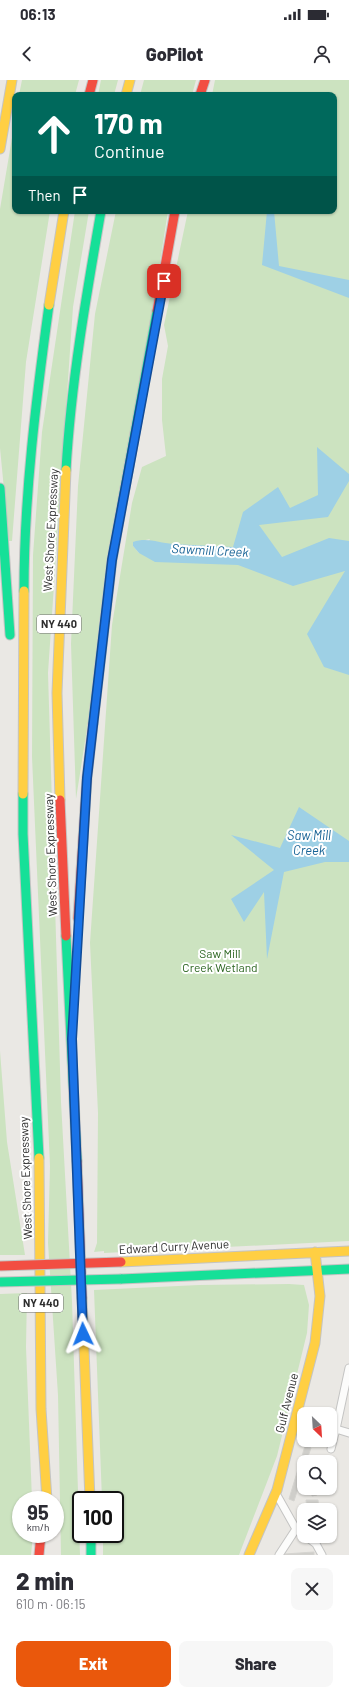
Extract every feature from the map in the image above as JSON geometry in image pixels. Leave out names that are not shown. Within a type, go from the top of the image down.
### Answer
[{"type":"main road","points":[[0,149],[12,80]]},
{"type":"main road","points":[[90,92],[93,80]]},
{"type":"main road","points":[[127,92],[130,80]]},
{"type":"main road","points":[[201,92],[205,80]]},
{"type":"main road","name":"West Shore Expressway","points":[[46,1491],[41,1409],[40,1179],[23,834],[24,554],[33,434],[49,306],[64,214]]},
{"type":"main road","name":"West Shore Expressway","points":[[90,1491],[72,1039],[61,834],[58,693],[61,562],[68,436],[83,311],[100,214]]},
{"type":"main road","points":[[77,928],[87,778],[112,560],[174,214]]},
{"type":"main road","points":[[0,488],[10,644]]},
{"type":"main road","points":[[14,699],[23,834]]},
{"type":"main road","points":[[72,1039],[76,952]]},
{"type":"main road","name":"Edward Curry Avenue","points":[[0,1266],[349,1251]]},
{"type":"main road","name":"Gulf Avenue","points":[[249,1555],[276,1493],[314,1344],[320,1296],[315,1252]]},
{"type":"main road","points":[[0,1282],[121,1279],[349,1269]]},
{"type":"main road","points":[[41,1409],[42,1491]]},
{"type":"main road","points":[[39,1555],[40,1543]]},
{"type":"main road","points":[[50,1543],[50,1548]]},
{"type":"main road","points":[[90,1543],[91,1555]]},
{"type":"lane","points":[[337,1424],[349,1368]]},
{"type":"lane","points":[[337,1429],[349,1434]]},
{"type":"lane","points":[[276,1493],[296,1529],[316,1544],[322,1555]]},
{"type":"lane","points":[[279,1555],[296,1529]]},
{"type":"green space","points":[[22,80],[79,80],[76,92],[20,92]]},
{"type":"green space","points":[[101,80],[118,80],[115,92],[99,92]]},
{"type":"green space","points":[[144,80],[196,80],[193,92],[141,92]]},
{"type":"green space","name":"Saw Mill Creek Wetland","points":[[215,80],[349,80],[349,1241],[104,1253],[104,1251],[94,1252],[97,1243],[98,1113],[90,943],[112,625],[132,503],[142,467],[166,456],[162,420],[162,379],[168,346],[164,325],[187,214],[337,214],[337,92],[213,92]],"holes":[[[150,539],[139,553],[133,546],[133,543]]]},
{"type":"green space","points":[[12,138],[12,214],[50,214],[26,362],[12,541],[9,541],[0,448],[0,209]]},
{"type":"green space","points":[[75,214],[88,214],[73,307],[48,673],[61,1102],[72,1301],[78,1491],[72,1491],[72,1543],[80,1543],[80,1555],[61,1555],[61,1543],[64,1543],[64,1491],[60,1491],[58,1395],[48,1243],[50,1166],[32,757],[33,555],[42,432]]},
{"type":"green space","points":[[115,214],[168,214],[76,799],[71,644],[78,486],[95,314]]},
{"type":"green space","points":[[0,1051],[7,1142],[25,1255],[0,1255]]},
{"type":"green space","points":[[199,1285],[304,1285],[309,1305],[307,1333],[277,1456],[239,1555],[103,1555],[103,1543],[124,1543],[124,1491],[102,1491],[94,1290]]},
{"type":"green space","points":[[27,1293],[26,1347],[32,1491],[12,1491],[12,1543],[32,1543],[31,1555],[0,1555],[0,1294]]},
{"type":"water","points":[[267,214],[274,214],[279,266],[349,280],[349,298],[262,265]]},
{"type":"water","name":"Sawmill Creek","points":[[317,447],[349,474],[349,481],[328,517],[259,525],[282,557],[329,538],[349,541],[349,675],[324,667],[307,634],[345,571],[293,586],[238,565],[155,562],[139,553],[133,546],[133,542],[143,540],[173,544],[233,547],[243,512],[278,487],[290,508],[318,495]]},
{"type":"water","name":"Saw Mill Creek","points":[[299,807],[349,841],[349,862],[325,862],[284,872],[267,959],[264,892],[244,922],[231,899],[274,870],[231,835],[280,848]]},
{"type":"building","points":[[305,1447],[311,1448],[308,1455],[302,1455]]},
{"type":"building","points":[[297,1472],[297,1491],[294,1501],[289,1499]]},
{"type":"building","points":[[306,1500],[318,1500],[318,1503],[306,1503]]},
{"type":"building","points":[[314,1552],[314,1555],[285,1555],[285,1554]]},
{"type":"traffic: fast","points":[[66,470],[75,372],[101,214]]},
{"type":"traffic: fast","points":[[24,591],[28,484],[35,412],[49,305]]},
{"type":"traffic: fast","points":[[93,724],[112,560],[157,311]]},
{"type":"traffic: fast","points":[[0,488],[10,635]]},
{"type":"traffic: fast","points":[[23,794],[23,834],[39,1158]]},
{"type":"traffic: fast","points":[[66,936],[77,1161]]},
{"type":"traffic: fast","points":[[121,1279],[349,1269]]},
{"type":"traffic: fast","points":[[0,1282],[121,1279]]},
{"type":"traffic: fast","points":[[91,1543],[91,1555]]},
{"type":"traffic: slow","points":[[0,149],[12,80]]},
{"type":"traffic: slow","points":[[127,92],[130,80]]},
{"type":"traffic: slow","points":[[49,305],[64,214]]},
{"type":"traffic: slow","points":[[60,800],[57,693],[66,470]]},
{"type":"traffic: slow","points":[[23,794],[24,591]]},
{"type":"traffic: slow","points":[[39,1158],[41,1409],[46,1491]]},
{"type":"traffic: slow","points":[[121,1262],[349,1251]]},
{"type":"traffic: slow","points":[[249,1555],[277,1490],[315,1343],[320,1296],[315,1252]]},
{"type":"traffic: slow","points":[[82,1298],[90,1491]]},
{"type":"traffic: jam","points":[[90,92],[93,80]]},
{"type":"traffic: jam","points":[[201,92],[205,80]]},
{"type":"traffic: jam","points":[[157,311],[174,214]]},
{"type":"traffic: jam","points":[[78,918],[87,778],[93,724]]},
{"type":"traffic: jam","points":[[60,800],[66,936]]},
{"type":"traffic: jam","points":[[77,1161],[82,1298]]},
{"type":"traffic: jam","points":[[0,1266],[121,1262]]},
{"type":"traffic: jam","points":[[39,1555],[40,1543]]},
{"type":"route","points":[[83,1334],[72,1039],[87,778],[112,560],[133,438],[164,281]]}]
